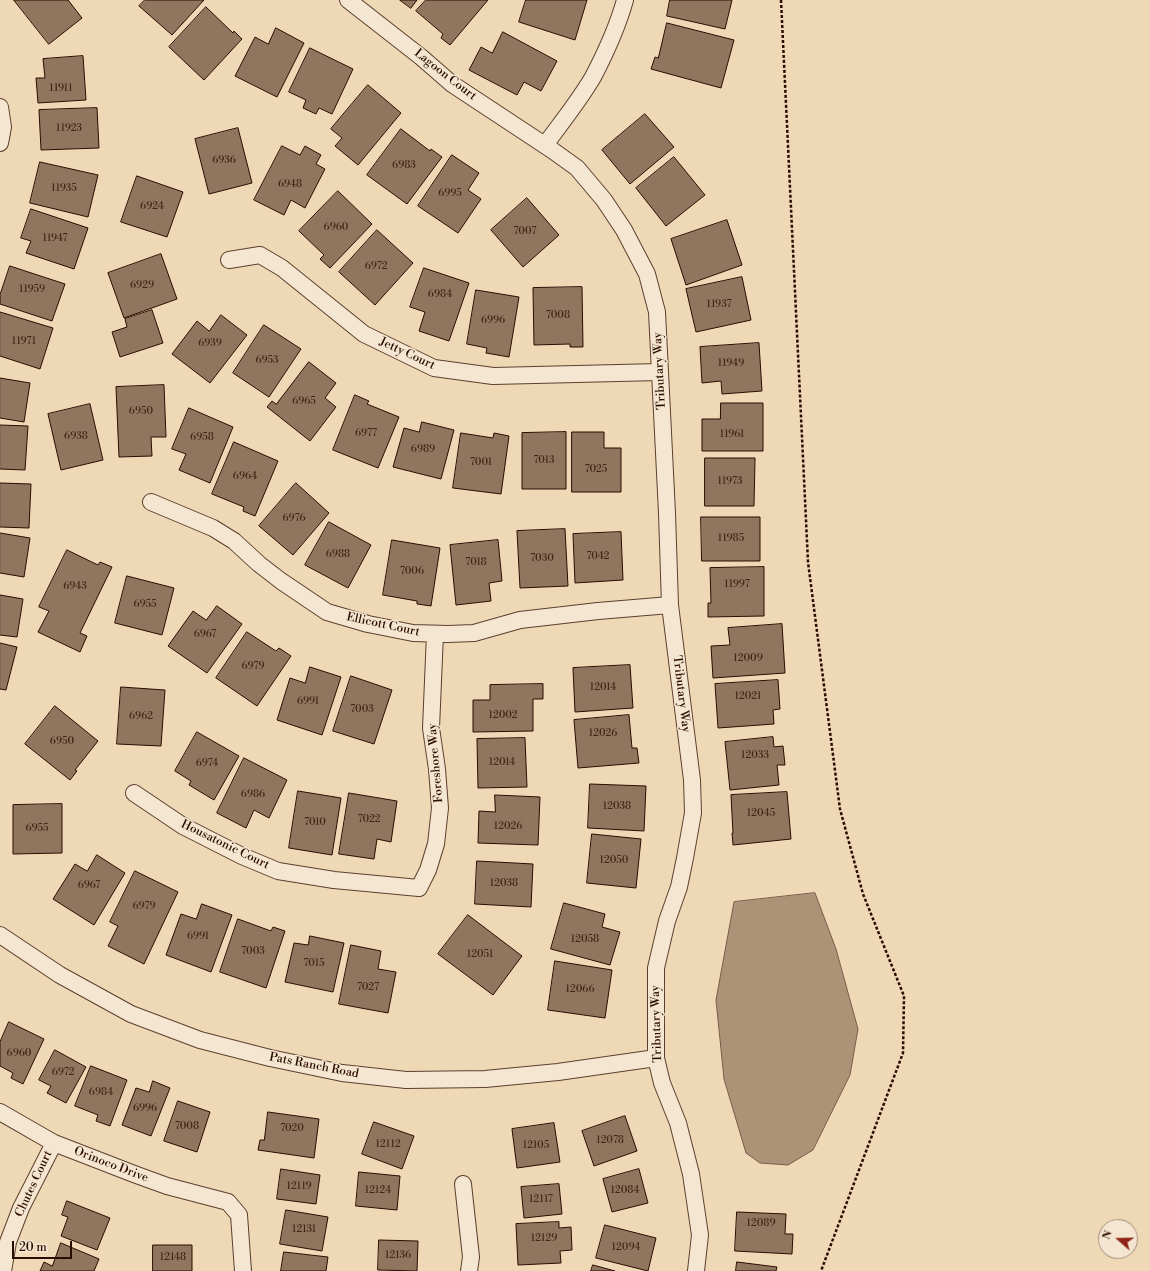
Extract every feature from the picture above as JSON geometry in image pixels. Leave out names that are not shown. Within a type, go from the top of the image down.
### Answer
[{"type":"street","name":"Lagoon Court","points":[[348,0],[421,57],[452,84],[545,145]]},
{"type":"street","points":[[545,145],[580,97],[593,76],[620,17],[625,0]]},
{"type":"street","points":[[0,107],[3,127],[0,143]]},
{"type":"street","name":"Tributary Way","points":[[545,145],[577,168],[604,200],[624,230],[647,274],[657,312],[670,605],[692,780],[693,813],[685,858],[678,887],[667,921],[656,968],[656,1058],[662,1083],[678,1123],[691,1174],[700,1235],[696,1271]]},
{"type":"street","name":"Jetty Court","points":[[229,260],[260,255],[282,268],[364,334],[434,368],[493,376],[660,372]]},
{"type":"street","name":"Ellicott Court","points":[[151,502],[213,528],[234,541],[259,564],[281,581],[327,612],[368,624],[413,633],[474,633],[520,620],[670,605]]},
{"type":"street","name":"Foreshore Way","points":[[419,888],[428,870],[436,844],[440,808],[432,728],[435,634]]},
{"type":"street","name":"Housatonic Court","points":[[134,793],[183,826],[242,856],[278,871],[334,880],[419,888]]},
{"type":"street","name":"Pats Ranch Road","points":[[0,935],[60,975],[131,1014],[200,1040],[270,1058],[342,1073],[406,1080],[485,1079],[558,1072],[656,1058]]},
{"type":"street","name":"Orinoco Drive","points":[[0,1112],[54,1143],[167,1186],[228,1202],[239,1215],[243,1271]]},
{"type":"street","name":"Chutes Court","points":[[3,1271],[8,1242],[45,1159],[54,1143]]},
{"type":"street","points":[[463,1184],[471,1257],[469,1271]]},
{"type":"path","points":[[781,0],[808,562],[840,809],[863,894],[904,996],[903,1053],[821,1271]]},
{"type":"shaded area","points":[[815,893],[836,949],[858,1029],[850,1075],[813,1150],[788,1165],[760,1163],[746,1153],[724,1079],[716,1000],[734,902]]},
{"type":"building","points":[[14,0],[68,0],[82,18],[49,44]]},
{"type":"building","points":[[145,0],[204,0],[172,35],[139,6]]},
{"type":"building","points":[[400,0],[417,0],[411,8]]},
{"type":"building","points":[[426,0],[488,0],[450,45],[441,38],[443,34],[416,11]]},
{"type":"building","points":[[526,0],[587,0],[575,40],[519,22]]},
{"type":"building","points":[[670,0],[732,0],[725,29],[667,16]]},
{"type":"building","points":[[206,7],[233,33],[234,31],[242,39],[204,80],[169,47]]},
{"type":"building","points":[[667,23],[734,40],[721,88],[651,69],[655,57],[658,58]]},
{"type":"building","points":[[276,28],[304,43],[277,97],[235,76],[255,37],[268,44]]},
{"type":"building","points":[[503,32],[557,61],[541,91],[524,82],[517,95],[469,70],[481,47],[492,53]]},
{"type":"building","points":[[310,48],[353,69],[332,114],[319,108],[316,114],[303,108],[306,100],[289,92]]},
{"type":"building","points":[[83,56],[86,100],[38,103],[36,78],[45,78],[43,59]]},
{"type":"building","points":[[368,85],[401,113],[358,165],[335,146],[342,138],[331,129]]},
{"type":"building","points":[[97,108],[99,148],[41,150],[39,110]]},
{"type":"building","points":[[645,114],[674,147],[630,184],[602,150]]},
{"type":"building","points":[[238,128],[252,183],[209,194],[195,139]]},
{"type":"building","points":[[401,129],[430,151],[431,149],[442,157],[407,204],[367,175]]},
{"type":"building","points":[[282,146],[300,155],[305,146],[321,155],[316,164],[325,169],[305,208],[291,200],[284,215],[254,200]]},
{"type":"building","points":[[452,155],[479,173],[468,190],[481,199],[458,233],[418,206]]},
{"type":"building","points":[[674,157],[705,195],[666,226],[636,188]]},
{"type":"building","points":[[40,162],[98,175],[88,217],[30,203]]},
{"type":"building","points":[[137,176],[183,192],[167,237],[121,222]]},
{"type":"building","points":[[338,191],[372,224],[330,268],[320,259],[324,255],[299,231]]},
{"type":"building","points":[[527,198],[559,235],[523,267],[491,230]]},
{"type":"building","points":[[31,209],[88,228],[74,269],[26,253],[31,241],[21,238]]},
{"type":"building","points":[[727,220],[742,265],[686,285],[671,239]]},
{"type":"building","points":[[377,230],[413,263],[375,305],[339,272]]},
{"type":"building","points":[[161,254],[177,299],[124,318],[108,273]]},
{"type":"building","points":[[10,266],[65,284],[52,321],[0,304],[0,295]]},
{"type":"building","points":[[424,268],[469,283],[449,341],[419,331],[425,312],[410,307]]},
{"type":"building","points":[[742,277],[751,320],[696,332],[686,289]]},
{"type":"building","points":[[582,287],[583,347],[570,347],[570,344],[534,345],[533,288]]},
{"type":"building","points":[[476,290],[519,297],[509,357],[486,353],[487,348],[467,344]]},
{"type":"building","points":[[152,310],[163,343],[120,357],[112,332],[127,327],[125,319]]},
{"type":"building","points":[[0,312],[53,328],[40,369],[0,356]]},
{"type":"building","points":[[221,315],[247,335],[210,383],[172,354],[197,321],[209,331]]},
{"type":"building","points":[[264,325],[301,349],[269,397],[233,373]]},
{"type":"building","points":[[759,343],[762,391],[722,394],[721,381],[702,383],[700,347]]},
{"type":"building","points":[[309,362],[336,383],[325,398],[336,407],[310,441],[267,407],[272,401],[276,404]]},
{"type":"building","points":[[0,378],[30,383],[24,422],[0,418]]},
{"type":"building","points":[[164,385],[166,437],[151,437],[152,456],[119,457],[116,387]]},
{"type":"building","points":[[355,395],[369,401],[367,404],[399,417],[378,468],[333,450]]},
{"type":"building","points":[[721,403],[763,403],[763,451],[702,451],[702,419],[720,419]]},
{"type":"building","points":[[90,404],[103,460],[61,470],[48,414]]},
{"type":"building","points":[[189,408],[233,427],[210,483],[179,470],[186,454],[172,449]]},
{"type":"building","points":[[422,422],[454,430],[441,479],[393,467],[404,428],[419,432]]},
{"type":"building","points":[[0,425],[28,426],[25,470],[0,469]]},
{"type":"building","points":[[566,432],[566,489],[522,489],[522,433]]},
{"type":"building","points":[[572,432],[604,432],[604,448],[621,448],[621,492],[572,492]]},
{"type":"building","points":[[461,433],[493,438],[494,433],[509,436],[501,494],[453,488]]},
{"type":"building","points":[[234,442],[278,461],[255,516],[243,511],[244,507],[212,494]]},
{"type":"building","points":[[705,458],[755,458],[754,506],[705,506]]},
{"type":"building","points":[[0,483],[31,484],[29,528],[0,527]]},
{"type":"building","points":[[296,483],[329,513],[293,555],[259,526]]},
{"type":"building","points":[[701,517],[760,517],[760,561],[702,561]]},
{"type":"building","points":[[329,522],[371,545],[348,588],[305,565]]},
{"type":"building","points":[[565,529],[568,586],[520,588],[517,531]]},
{"type":"building","points":[[621,532],[623,580],[575,583],[573,534]]},
{"type":"building","points":[[0,533],[30,538],[24,577],[0,573]]},
{"type":"building","points":[[392,540],[440,548],[431,606],[417,604],[417,601],[383,595]]},
{"type":"building","points":[[498,540],[502,581],[489,583],[491,601],[456,605],[450,545]]},
{"type":"building","points":[[67,550],[98,565],[100,562],[112,567],[80,633],[87,636],[80,652],[38,632],[49,611],[39,607]]},
{"type":"building","points":[[764,567],[764,616],[708,617],[708,603],[711,603],[710,568]]},
{"type":"building","points":[[127,576],[174,588],[162,635],[115,623]]},
{"type":"building","points":[[0,595],[23,599],[17,637],[0,635]]},
{"type":"building","points":[[217,606],[242,624],[207,673],[168,646],[193,611],[206,620]]},
{"type":"building","points":[[782,624],[785,673],[713,678],[711,646],[730,645],[728,628]]},
{"type":"building","points":[[247,632],[276,651],[279,648],[291,656],[257,706],[216,678]]},
{"type":"building","points":[[0,643],[17,647],[6,690],[0,689]]},
{"type":"building","points":[[630,665],[633,708],[575,712],[573,668]]},
{"type":"building","points":[[310,667],[341,677],[322,735],[277,720],[290,678],[305,683]]},
{"type":"building","points":[[351,676],[392,690],[374,744],[333,731]]},
{"type":"building","points":[[778,680],[780,709],[773,710],[774,724],[718,728],[715,684]]},
{"type":"building","points":[[543,684],[543,699],[533,699],[533,731],[473,732],[473,700],[490,700],[490,685]]},
{"type":"building","points":[[121,687],[165,690],[161,746],[117,744]]},
{"type":"building","points":[[55,706],[98,741],[75,770],[77,771],[70,780],[25,744]]},
{"type":"building","points":[[629,715],[632,748],[637,748],[639,763],[578,768],[574,720]]},
{"type":"building","points":[[197,732],[239,756],[214,800],[189,785],[191,781],[175,771]]},
{"type":"building","points":[[773,737],[774,747],[783,746],[785,765],[777,765],[779,785],[730,790],[725,742]]},
{"type":"building","points":[[525,738],[527,787],[478,788],[477,739]]},
{"type":"building","points":[[244,758],[287,780],[269,818],[254,810],[246,828],[217,813]]},
{"type":"building","points":[[590,784],[646,786],[644,831],[588,828]]},
{"type":"building","points":[[298,791],[341,798],[332,855],[289,848]]},
{"type":"building","points":[[787,792],[791,839],[733,845],[731,795]]},
{"type":"building","points":[[349,793],[397,801],[391,842],[377,839],[374,859],[339,854]]},
{"type":"building","points":[[495,795],[540,797],[538,845],[478,843],[479,811],[495,812]]},
{"type":"building","points":[[62,804],[62,853],[13,854],[13,805]]},
{"type":"building","points":[[592,834],[641,839],[636,888],[587,883]]},
{"type":"building","points":[[97,855],[125,873],[94,925],[53,899],[75,864],[87,871]]},
{"type":"building","points":[[477,861],[533,864],[531,907],[475,904]]},
{"type":"building","points":[[135,871],[178,892],[144,964],[108,946],[118,926],[110,922]]},
{"type":"building","points":[[564,903],[605,914],[602,927],[620,932],[610,965],[551,949]]},
{"type":"building","points":[[202,904],[232,915],[211,972],[166,955],[181,914],[196,919]]},
{"type":"building","points":[[468,915],[522,956],[493,995],[438,954]]},
{"type":"building","points":[[238,919],[271,931],[273,927],[285,931],[266,988],[220,972]]},
{"type":"building","points":[[310,936],[344,943],[333,992],[285,982],[294,943],[308,945]]},
{"type":"building","points":[[351,945],[381,951],[378,969],[396,972],[388,1013],[339,1004]]},
{"type":"building","points":[[555,961],[612,970],[605,1018],[548,1010]]},
{"type":"building","points":[[9,1022],[44,1039],[23,1084],[11,1078],[13,1073],[0,1066],[0,1042]]},
{"type":"building","points":[[55,1050],[86,1067],[66,1103],[47,1093],[51,1086],[39,1080]]},
{"type":"building","points":[[91,1066],[127,1080],[110,1126],[96,1121],[98,1115],[75,1106]]},
{"type":"building","points":[[153,1081],[170,1088],[151,1136],[122,1125],[136,1088],[149,1092]]},
{"type":"building","points":[[178,1101],[210,1112],[197,1152],[164,1141]]},
{"type":"building","points":[[268,1112],[319,1119],[314,1158],[258,1150],[260,1140],[264,1140]]},
{"type":"building","points":[[625,1116],[637,1151],[594,1166],[582,1131]]},
{"type":"building","points":[[374,1122],[414,1136],[402,1169],[362,1154]]},
{"type":"building","points":[[554,1123],[560,1162],[517,1168],[512,1129]]},
{"type":"building","points":[[281,1169],[320,1175],[316,1204],[277,1199]]},
{"type":"building","points":[[639,1169],[648,1203],[612,1212],[603,1179]]},
{"type":"building","points":[[359,1172],[400,1176],[397,1210],[356,1206]]},
{"type":"building","points":[[559,1184],[562,1214],[524,1218],[521,1187]]},
{"type":"building","points":[[67,1201],[110,1218],[97,1250],[61,1236],[68,1217],[62,1215]]},
{"type":"building","points":[[286,1210],[328,1217],[322,1251],[280,1244]]},
{"type":"building","points":[[737,1212],[786,1214],[785,1234],[793,1234],[792,1254],[735,1251]]},
{"type":"building","points":[[559,1222],[559,1228],[571,1227],[572,1250],[560,1251],[561,1263],[518,1265],[516,1224]]},
{"type":"building","points":[[605,1225],[656,1238],[648,1271],[596,1258]]},
{"type":"building","points":[[379,1240],[418,1241],[417,1271],[378,1270]]},
{"type":"building","points":[[61,1243],[99,1259],[94,1271],[40,1271],[44,1262],[52,1266]]},
{"type":"building","points":[[153,1245],[192,1245],[192,1271],[153,1271]]},
{"type":"building","points":[[284,1252],[328,1257],[326,1271],[281,1271]]},
{"type":"building","points":[[737,1262],[777,1267],[776,1271],[736,1271]]},
{"type":"building","points":[[593,1265],[615,1271],[591,1271]]}]
